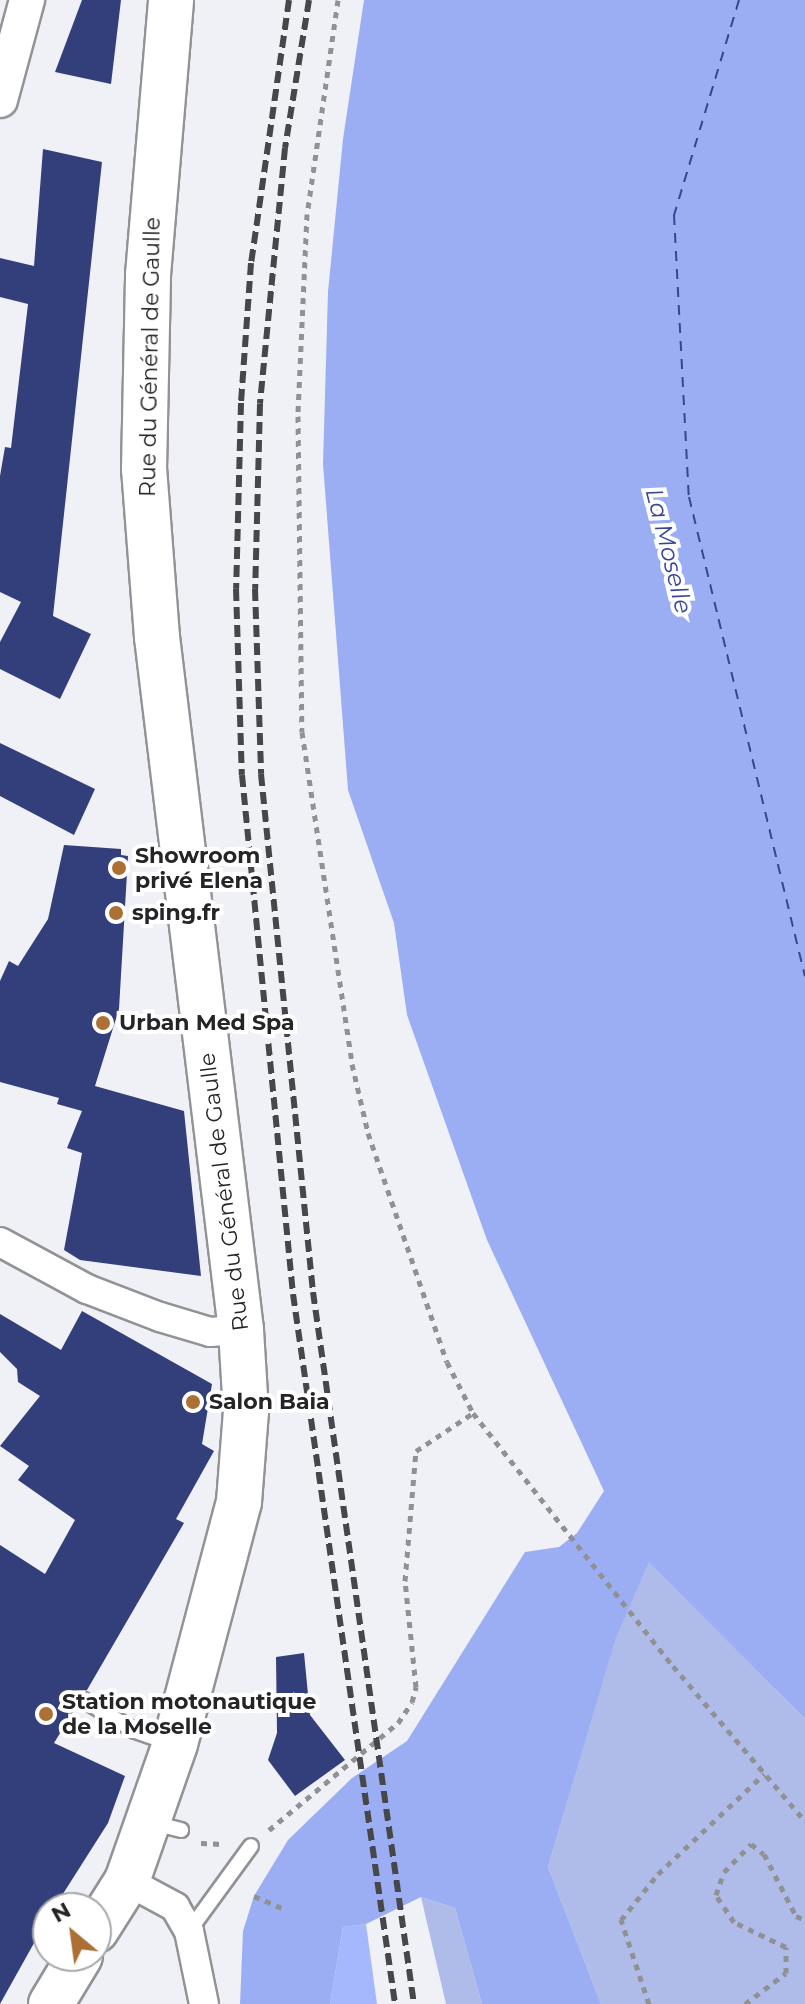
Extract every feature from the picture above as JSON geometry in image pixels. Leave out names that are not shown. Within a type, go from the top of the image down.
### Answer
[{"type":"main road","name":"Rue du Général de Gaulle","points":[[112,1905],[158,1829],[175,1744],[239,1502],[246,1412],[241,1330],[157,637],[144,469],[148,275],[171,0]]},
{"type":"main road","points":[[51,2004],[70,1972]]},
{"type":"street","points":[[0,100],[27,0]]},
{"type":"street","points":[[0,1242],[87,1289],[160,1317],[210,1332],[241,1330]]},
{"type":"street","points":[[127,1881],[175,1907],[189,1931],[204,2004]]},
{"type":"lane","points":[[82,1699],[135,1731],[175,1744]]},
{"type":"lane","points":[[189,1931],[251,1846]]},
{"type":"path","points":[[338,0],[307,214],[298,416],[302,732],[352,1064],[368,1133],[447,1362],[473,1413],[673,1666],[805,1821]]},
{"type":"path","points":[[158,1829],[184,1846],[215,1841],[242,1850],[251,1846],[398,1723],[412,1702],[416,1687],[405,1581],[416,1451],[473,1413]]},
{"type":"path","points":[[649,2004],[621,1920],[658,1874],[764,1774]]},
{"type":"path","points":[[745,2004],[786,1973],[786,1947],[734,1922],[716,1895],[724,1872],[751,1844],[764,1854],[796,1916],[805,1920]]},
{"type":"path","points":[[254,1896],[284,1909]]},
{"type":"shaded area","points":[[649,1561],[805,1719],[805,2004],[601,2004],[548,1867],[616,1637]]},
{"type":"shaded area","points":[[421,1897],[455,1908],[482,2004],[446,2004]]},
{"type":"shaded area","points":[[366,1924],[377,2004],[330,2004],[343,1927]]},
{"type":"water","name":"La Moselle","points":[[364,0],[805,0],[805,1719],[649,1562],[616,1638],[548,1867],[601,2004],[482,2004],[455,1908],[421,1897],[366,1924],[343,1927],[330,2004],[240,2004],[243,1931],[254,1896],[288,1840],[352,1778],[407,1741],[525,1552],[559,1547],[577,1533],[604,1491],[487,1240],[407,1015],[394,923],[348,790],[323,464],[328,292],[343,139]]},
{"type":"building","points":[[82,0],[121,0],[111,84],[55,72]]},
{"type":"building","points":[[43,149],[102,162],[53,616],[91,634],[60,699],[0,669],[0,642],[21,602],[0,592],[0,476],[5,447],[11,448],[28,304],[0,297],[0,258],[34,266]]},
{"type":"building","points":[[0,743],[95,789],[74,835],[0,796]]},
{"type":"building","points":[[64,845],[121,849],[121,855],[128,856],[119,1009],[95,1086],[184,1111],[201,1276],[80,1260],[64,1250],[82,1153],[67,1148],[82,1111],[57,1104],[59,1098],[0,1082],[0,981],[9,961],[18,966],[48,919]]},
{"type":"building","points":[[82,1311],[212,1384],[202,1444],[214,1451],[176,1519],[184,1523],[87,1690],[73,1695],[76,1707],[54,1743],[125,1776],[108,1823],[64,1892],[32,1892],[32,1947],[0,2004],[0,1545],[45,1574],[75,1520],[18,1480],[29,1466],[0,1446],[40,1396],[18,1382],[17,1369],[0,1352],[0,1314],[61,1350]]},
{"type":"building","points":[[304,1653],[310,1715],[345,1760],[295,1796],[268,1760],[277,1733],[276,1657]]},
{"type":"ferry route","points":[[739,0],[674,215],[689,497],[805,976]]},
{"type":"railway","points":[[289,0],[251,263],[241,403],[236,589],[242,775],[293,1294],[395,2004]]},
{"type":"railway","points":[[309,0],[285,148],[260,404],[255,589],[261,774],[313,1292],[414,2004]]},
{"type":"place","name":"Showroom privé Elena","points":[[119,868]]},
{"type":"place","name":"sping.fr","points":[[116,913]]},
{"type":"place","name":"Urban Med Spa","points":[[103,1023]]},
{"type":"place","name":"Salon Baia","points":[[193,1402]]},
{"type":"place","name":"Station motonautique de la Moselle","points":[[46,1714]]}]
